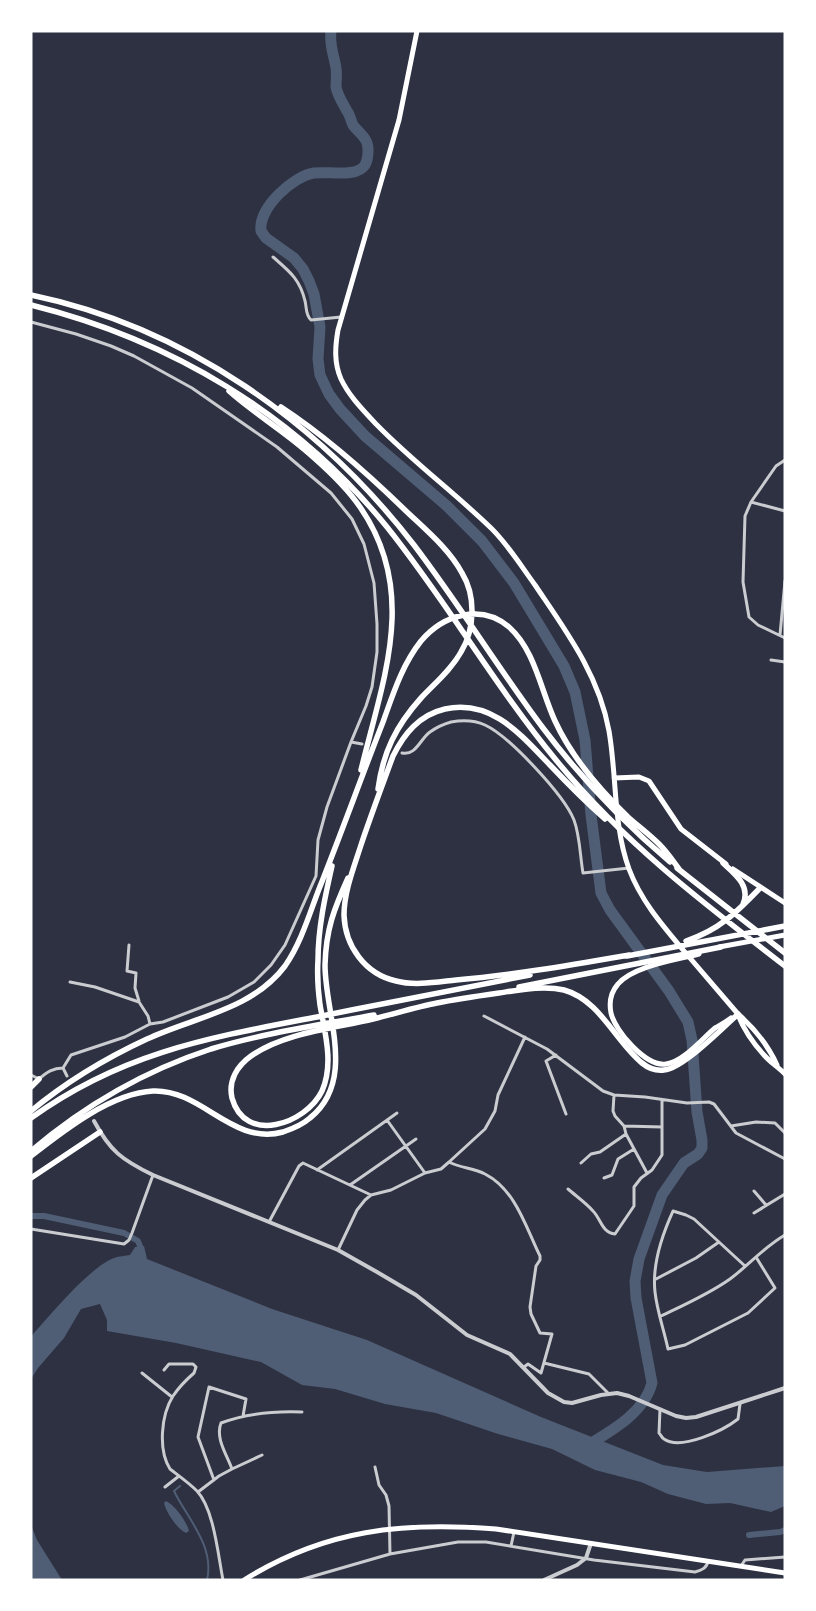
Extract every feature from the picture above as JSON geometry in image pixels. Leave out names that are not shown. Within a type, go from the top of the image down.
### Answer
[{"type":"highway","points":[[31,295],[75,306],[130,325],[190,354],[306,424],[355,462],[430,534],[463,573],[469,589],[472,612],[470,633],[463,649],[453,664],[412,708],[395,733],[384,759],[377,799]]},
{"type":"highway","points":[[31,305],[89,321],[119,332],[162,350],[214,378],[297,436],[335,470],[387,528],[537,737],[579,787],[631,842]]},
{"type":"highway","points":[[214,378],[238,399],[311,455],[345,489],[369,522],[385,558],[393,599],[391,638],[383,681],[356,791]]},
{"type":"highway","points":[[247,387],[331,453],[395,521],[452,598],[544,730],[578,771],[630,826],[679,869],[785,953]]},
{"type":"highway","points":[[31,1111],[61,1088],[104,1061],[149,1038],[242,1002],[266,986],[284,966],[299,941],[335,852],[356,791],[398,683],[414,651],[431,631],[443,622],[457,616],[469,614],[492,617],[517,636],[530,658],[556,723],[577,759],[599,787],[628,817],[661,846],[679,869]]},
{"type":"highway","points":[[629,955],[515,974],[410,983],[389,979],[374,972],[361,960],[347,935],[344,914],[345,904],[356,860],[393,756],[398,744],[411,728],[426,716],[438,710],[464,707],[487,712],[511,727],[631,842],[708,907],[785,966]]},
{"type":"highway","points":[[335,852],[319,936],[320,1003],[326,1042],[328,1064],[324,1086],[320,1096],[306,1112],[289,1122],[268,1126],[250,1122],[239,1112],[232,1097],[231,1089],[235,1072],[245,1060],[260,1050],[298,1036],[437,1003],[525,989],[545,988],[563,990],[578,996],[592,1007],[637,1059],[646,1066],[662,1071],[674,1067],[738,1014]]},
{"type":"highway","points":[[31,1156],[64,1131],[108,1105],[131,1095],[153,1091],[164,1091],[183,1096],[248,1132],[268,1134],[288,1130],[298,1126],[313,1115],[325,1102],[330,1093],[336,1073],[335,1040],[328,1002],[325,965],[328,928],[335,906],[356,860]]},
{"type":"highway","points":[[723,863],[744,887],[746,896],[741,908]]},
{"type":"highway","points":[[645,952],[707,934],[741,908],[760,888]]},
{"type":"highway","points":[[31,1118],[92,1080],[122,1066],[180,1046],[245,1030],[785,926]]},
{"type":"highway","points":[[31,1151],[100,1099],[128,1083],[213,1049],[256,1038],[721,947]]},
{"type":"highway","points":[[31,1087],[39,1079]]},
{"type":"highway","points":[[31,1178],[100,1132]]},
{"type":"main road","points":[[416,31],[399,120],[341,317],[335,345],[341,379],[347,390],[367,414],[405,453],[504,541],[575,646],[595,684],[604,709],[609,733],[618,825],[628,868],[637,888],[655,916],[738,1014],[744,1029],[765,1056],[785,1074]]},
{"type":"main road","points":[[614,778],[640,777],[649,781],[681,829],[723,863],[785,903]]},
{"type":"main road","points":[[684,1058],[670,1063],[658,1064],[641,1055],[615,1024],[610,1011],[611,997],[614,990],[624,979],[640,970],[721,947],[785,935]]},
{"type":"main road","points":[[244,1580],[306,1549],[359,1533],[406,1527],[460,1526],[514,1532],[785,1572]]},
{"type":"street","points":[[273,256],[295,276],[305,301],[307,316],[310,320],[341,317]]},
{"type":"street","points":[[31,322],[111,346],[134,356],[192,388],[277,447],[331,493],[345,509],[358,530],[369,559],[374,583],[377,624],[377,652],[372,687],[328,807],[318,840],[316,876],[286,945],[271,965],[254,982],[228,996],[163,1022],[150,1024],[125,1037],[71,1055],[63,1068],[67,1076]]},
{"type":"street","points":[[785,460],[776,466],[751,502],[745,516],[743,558],[743,582],[749,617],[758,625],[785,638]]},
{"type":"street","points":[[751,502],[785,511]]},
{"type":"street","points":[[780,636],[785,581]]},
{"type":"street","points":[[771,660],[785,662]]},
{"type":"street","points":[[402,753],[411,753],[431,731],[450,723],[468,720],[496,731],[534,767],[570,812],[577,834],[583,873],[628,868]]},
{"type":"street","points":[[351,742],[362,744]]},
{"type":"street","points":[[129,945],[127,971],[136,973],[135,988],[139,1002],[148,1016],[150,1024]]},
{"type":"street","points":[[70,982],[95,987],[139,1002]]},
{"type":"street","points":[[484,1016],[556,1055],[603,1092],[614,1095],[687,1103],[706,1102],[714,1104],[730,1126],[745,1139],[785,1159]]},
{"type":"street","points":[[338,1250],[357,1210],[365,1200],[371,1196],[391,1190],[424,1173],[441,1169],[485,1129],[495,1111],[498,1095],[525,1037]]},
{"type":"street","points":[[556,1055],[546,1062],[566,1114]]},
{"type":"street","points":[[31,1075],[39,1079],[56,1068],[63,1068]]},
{"type":"street","points":[[614,1095],[613,1112],[624,1126],[626,1134],[646,1173]]},
{"type":"street","points":[[568,1189],[594,1212],[601,1225],[610,1233],[615,1234],[634,1206],[634,1187],[646,1173],[652,1170],[662,1155],[662,1100]]},
{"type":"street","points":[[317,1170],[397,1113]]},
{"type":"street","points":[[387,1120],[424,1173]]},
{"type":"street","points":[[94,1121],[100,1132],[120,1156],[132,1165],[152,1175],[338,1250],[416,1295],[468,1335],[510,1354],[548,1393],[564,1402],[572,1403],[608,1393],[616,1393],[629,1396],[676,1416],[696,1417],[785,1388]]},
{"type":"street","points":[[730,1126],[756,1122],[775,1122],[785,1133]]},
{"type":"street","points":[[624,1126],[662,1127]]},
{"type":"street","points":[[581,1163],[590,1154],[600,1152],[626,1134]]},
{"type":"street","points":[[349,1185],[416,1139]]},
{"type":"street","points":[[604,1178],[612,1175],[618,1159],[634,1149]]},
{"type":"street","points":[[449,1162],[456,1166],[485,1174],[496,1182],[513,1201],[522,1216],[540,1256],[536,1266],[530,1307],[531,1314],[540,1333],[552,1334],[541,1373],[528,1364],[524,1368]]},
{"type":"street","points":[[268,1222],[298,1166],[303,1163],[371,1196]]},
{"type":"street","points":[[31,1229],[103,1239],[124,1244],[129,1240],[132,1233],[152,1175]]},
{"type":"street","points":[[754,1191],[766,1205]]},
{"type":"street","points":[[754,1213],[775,1199],[783,1196],[785,1201]]},
{"type":"street","points":[[745,1266],[694,1219],[674,1211],[665,1229],[658,1254],[655,1291],[668,1349],[685,1345],[748,1313],[775,1288],[756,1257]]},
{"type":"street","points":[[661,1316],[714,1290],[770,1244],[785,1235]]},
{"type":"street","points":[[656,1279],[696,1258],[719,1242]]},
{"type":"street","points":[[544,1363],[589,1374],[608,1393]]},
{"type":"street","points":[[164,1370],[168,1364],[193,1364],[196,1367],[194,1373],[182,1382],[166,1410],[163,1441],[167,1465],[198,1492],[213,1524],[223,1580]]},
{"type":"street","points":[[142,1373],[172,1397]]},
{"type":"street","points":[[214,1480],[198,1437],[209,1387],[246,1399],[242,1416]]},
{"type":"street","points":[[660,1409],[659,1433],[664,1440],[685,1442],[705,1437],[729,1427],[738,1419],[740,1404]]},
{"type":"street","points":[[232,1469],[219,1436],[218,1429],[220,1423],[242,1416],[282,1411],[302,1412]]},
{"type":"street","points":[[198,1492],[232,1469],[262,1455]]},
{"type":"street","points":[[376,1467],[379,1485],[386,1495],[389,1506],[390,1554]]},
{"type":"street","points":[[165,1487],[179,1476]]},
{"type":"street","points":[[511,1546],[514,1532]]},
{"type":"street","points":[[300,1580],[390,1554],[458,1542],[486,1542],[586,1558],[696,1572],[708,1566],[708,1561]]},
{"type":"street","points":[[544,1580],[577,1565],[586,1558],[591,1543]]},
{"type":"street","points":[[741,1566],[745,1560],[785,1557]]},
{"type":"water","points":[[144,1246],[147,1259],[272,1309],[367,1340],[541,1417],[663,1465],[707,1472],[785,1466],[785,1506],[771,1512],[730,1503],[706,1504],[668,1494],[641,1482],[595,1470],[552,1449],[498,1434],[436,1413],[385,1404],[335,1389],[302,1385],[261,1362],[176,1343],[107,1331],[107,1320],[100,1304],[81,1309],[64,1338],[31,1379],[31,1337],[34,1333],[83,1280],[104,1263],[120,1256],[130,1255],[135,1247]]},
{"type":"water","points":[[166,1501],[180,1514],[189,1531],[186,1533],[183,1531],[169,1515],[164,1503]]},
{"type":"water","points":[[31,1525],[37,1540],[62,1580],[31,1580]]},
{"type":"waterway","points":[[331,31],[337,91],[353,125],[366,140],[368,145],[366,163],[361,169],[349,173],[314,173],[296,180],[278,194],[271,203],[265,213],[261,231],[266,238],[294,258],[303,269],[309,281],[314,294],[320,327],[318,359],[320,375],[329,394],[365,436],[447,506],[482,541],[514,583],[564,666],[575,692],[585,740],[591,815],[601,893],[610,910],[669,991],[688,1022],[692,1040],[697,1112],[702,1148],[698,1154],[684,1163],[662,1195],[639,1259],[635,1281],[636,1298],[652,1383],[648,1394],[634,1413],[614,1429],[583,1448]]},
{"type":"waterway","points":[[31,1216],[44,1216],[124,1233],[138,1241],[140,1246]]},
{"type":"waterway","points":[[180,1486],[174,1491],[204,1544],[207,1556],[207,1580]]},
{"type":"waterway","points":[[749,1535],[785,1530]]}]
